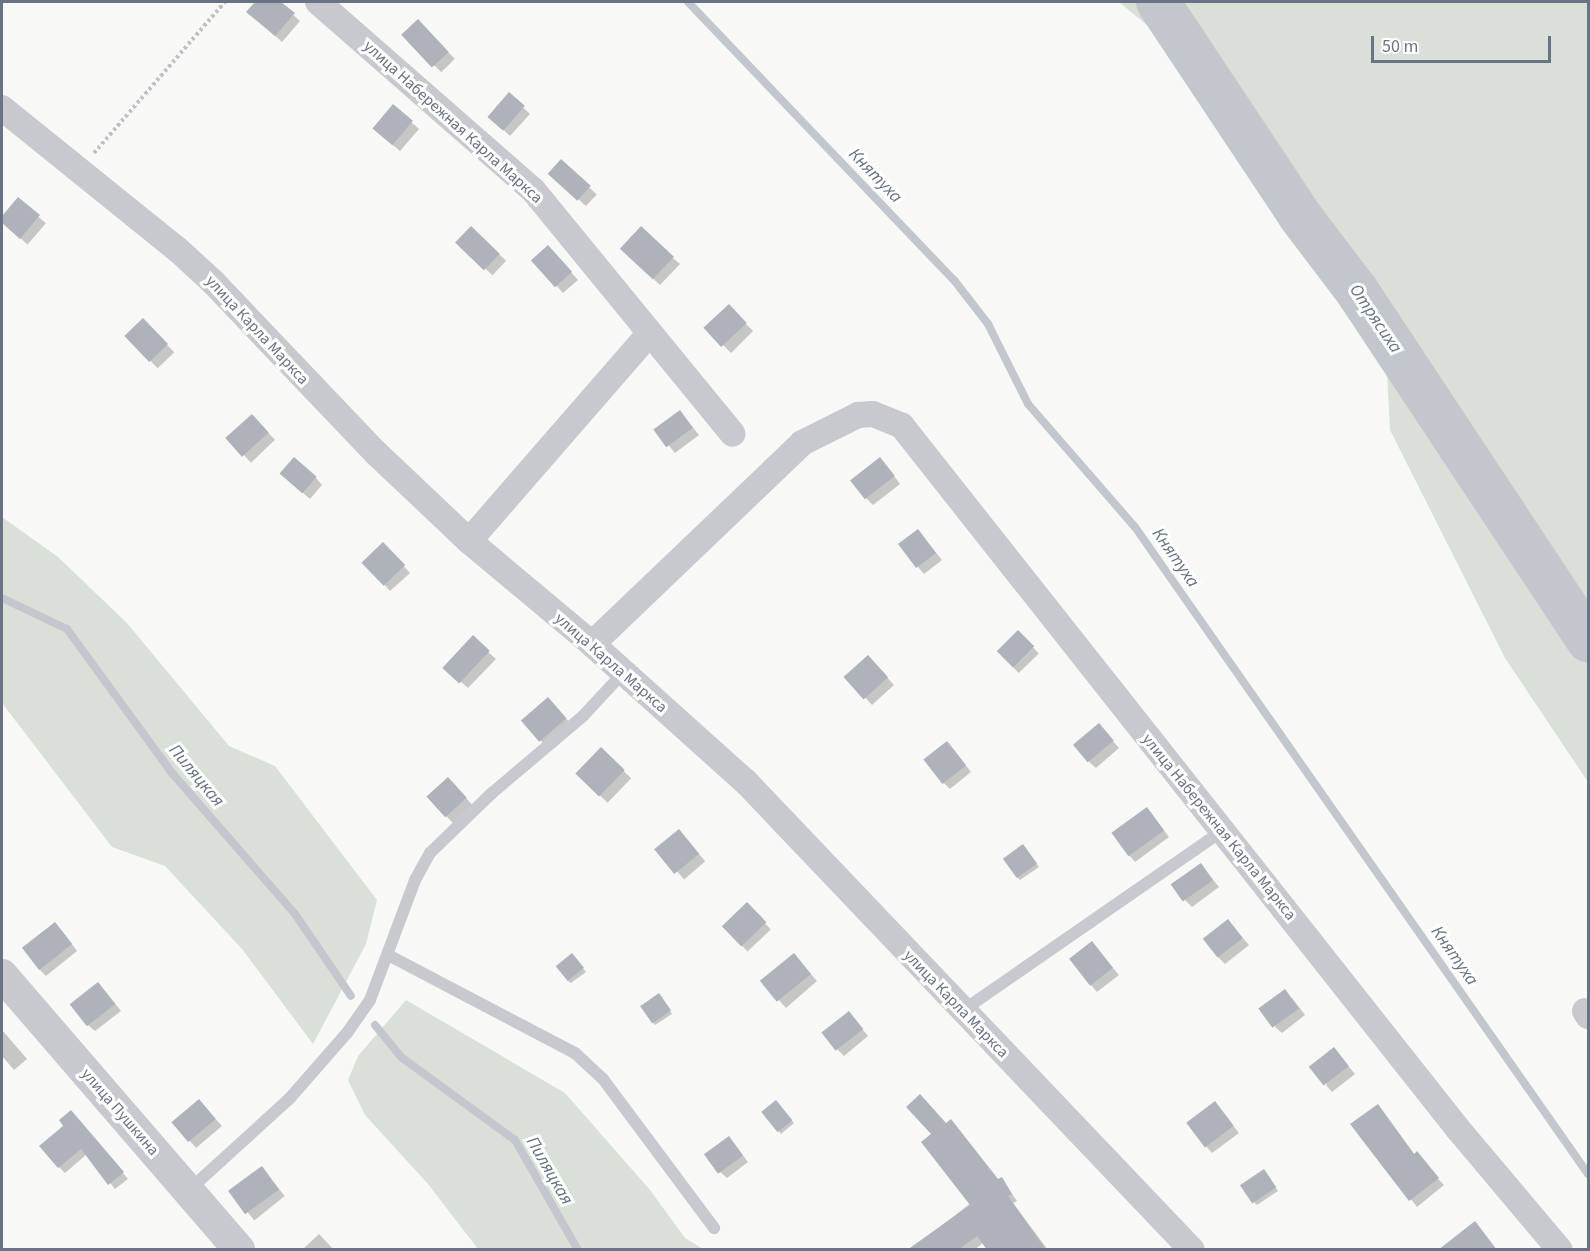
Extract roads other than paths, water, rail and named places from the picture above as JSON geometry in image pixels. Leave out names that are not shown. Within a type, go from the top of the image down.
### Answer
[{"type":"street","name":"улица Набережная Карла Маркса","points":[[318,2],[533,190],[733,434]]},
{"type":"street","name":"улица Карла Маркса","points":[[2,108],[213,282],[359,436],[469,541],[592,644],[799,834],[962,1011],[1191,1250]]},
{"type":"street","points":[[469,541],[649,334]]},
{"type":"street","name":"улица Набережная Карла Маркса","points":[[592,644],[802,443],[841,420],[873,414],[902,426],[1458,1129],[1560,1250]]},
{"type":"street","name":"улица Пушкина","points":[[2,975],[239,1250]]},
{"type":"lane","points":[[188,1191],[325,1062],[370,1000],[390,956],[416,880],[430,853],[492,793],[583,716],[623,673]]},
{"type":"lane","points":[[962,1011],[1223,830]]},
{"type":"lane","points":[[390,956],[575,1053],[603,1079],[714,1228]]},
{"type":"waterway","name":"Княтуха","points":[[688,2],[954,280],[988,324],[1028,404],[1135,527],[1588,1174]]},
{"type":"waterway","name":"Отрясиха","points":[[1158,2],[1300,216],[1357,291],[1588,640]]},
{"type":"waterway","name":"Пиляцкая","points":[[2,598],[67,629],[172,773],[295,914],[351,996]]},
{"type":"waterway","name":"Пиляцкая","points":[[375,1025],[401,1057],[515,1140],[578,1250]]}]
